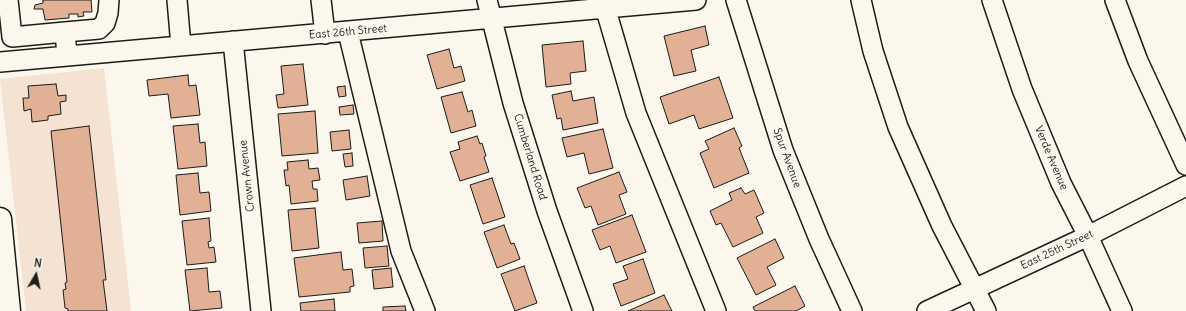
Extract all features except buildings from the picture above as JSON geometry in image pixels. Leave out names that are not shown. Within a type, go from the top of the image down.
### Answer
[{"type":"main road","points":[[0,219],[9,311]]},
{"type":"street","points":[[8,0],[12,37],[99,29],[105,23],[108,13],[109,0]]},
{"type":"street","points":[[176,0],[181,46]]},
{"type":"street","points":[[321,0],[325,34]]},
{"type":"street","name":"Cumberland Road","points":[[487,0],[513,103],[546,212],[583,311]]},
{"type":"street","name":"East 26th Street","points":[[0,62],[348,32],[491,18],[604,4],[696,0]]},
{"type":"street","name":"Spur Avenue","points":[[736,0],[783,150],[819,239],[852,311]]},
{"type":"street","points":[[861,0],[873,51],[898,128],[942,226],[986,311]]},
{"type":"street","name":"Verde Avenue","points":[[992,0],[1022,89],[1061,183],[1088,236],[1122,311]]},
{"type":"street","points":[[1115,0],[1138,61],[1186,165]]},
{"type":"street","points":[[604,4],[636,113],[716,311]]},
{"type":"street","points":[[65,32],[67,56]]},
{"type":"street","points":[[348,32],[401,251],[425,311]]},
{"type":"street","name":"Crown Avenue","points":[[233,42],[262,311]]},
{"type":"street","name":"East 25th Street","points":[[927,311],[1088,236],[1186,186]]},
{"type":"shaded area","points":[[104,68],[131,311],[26,311],[0,79]]}]
